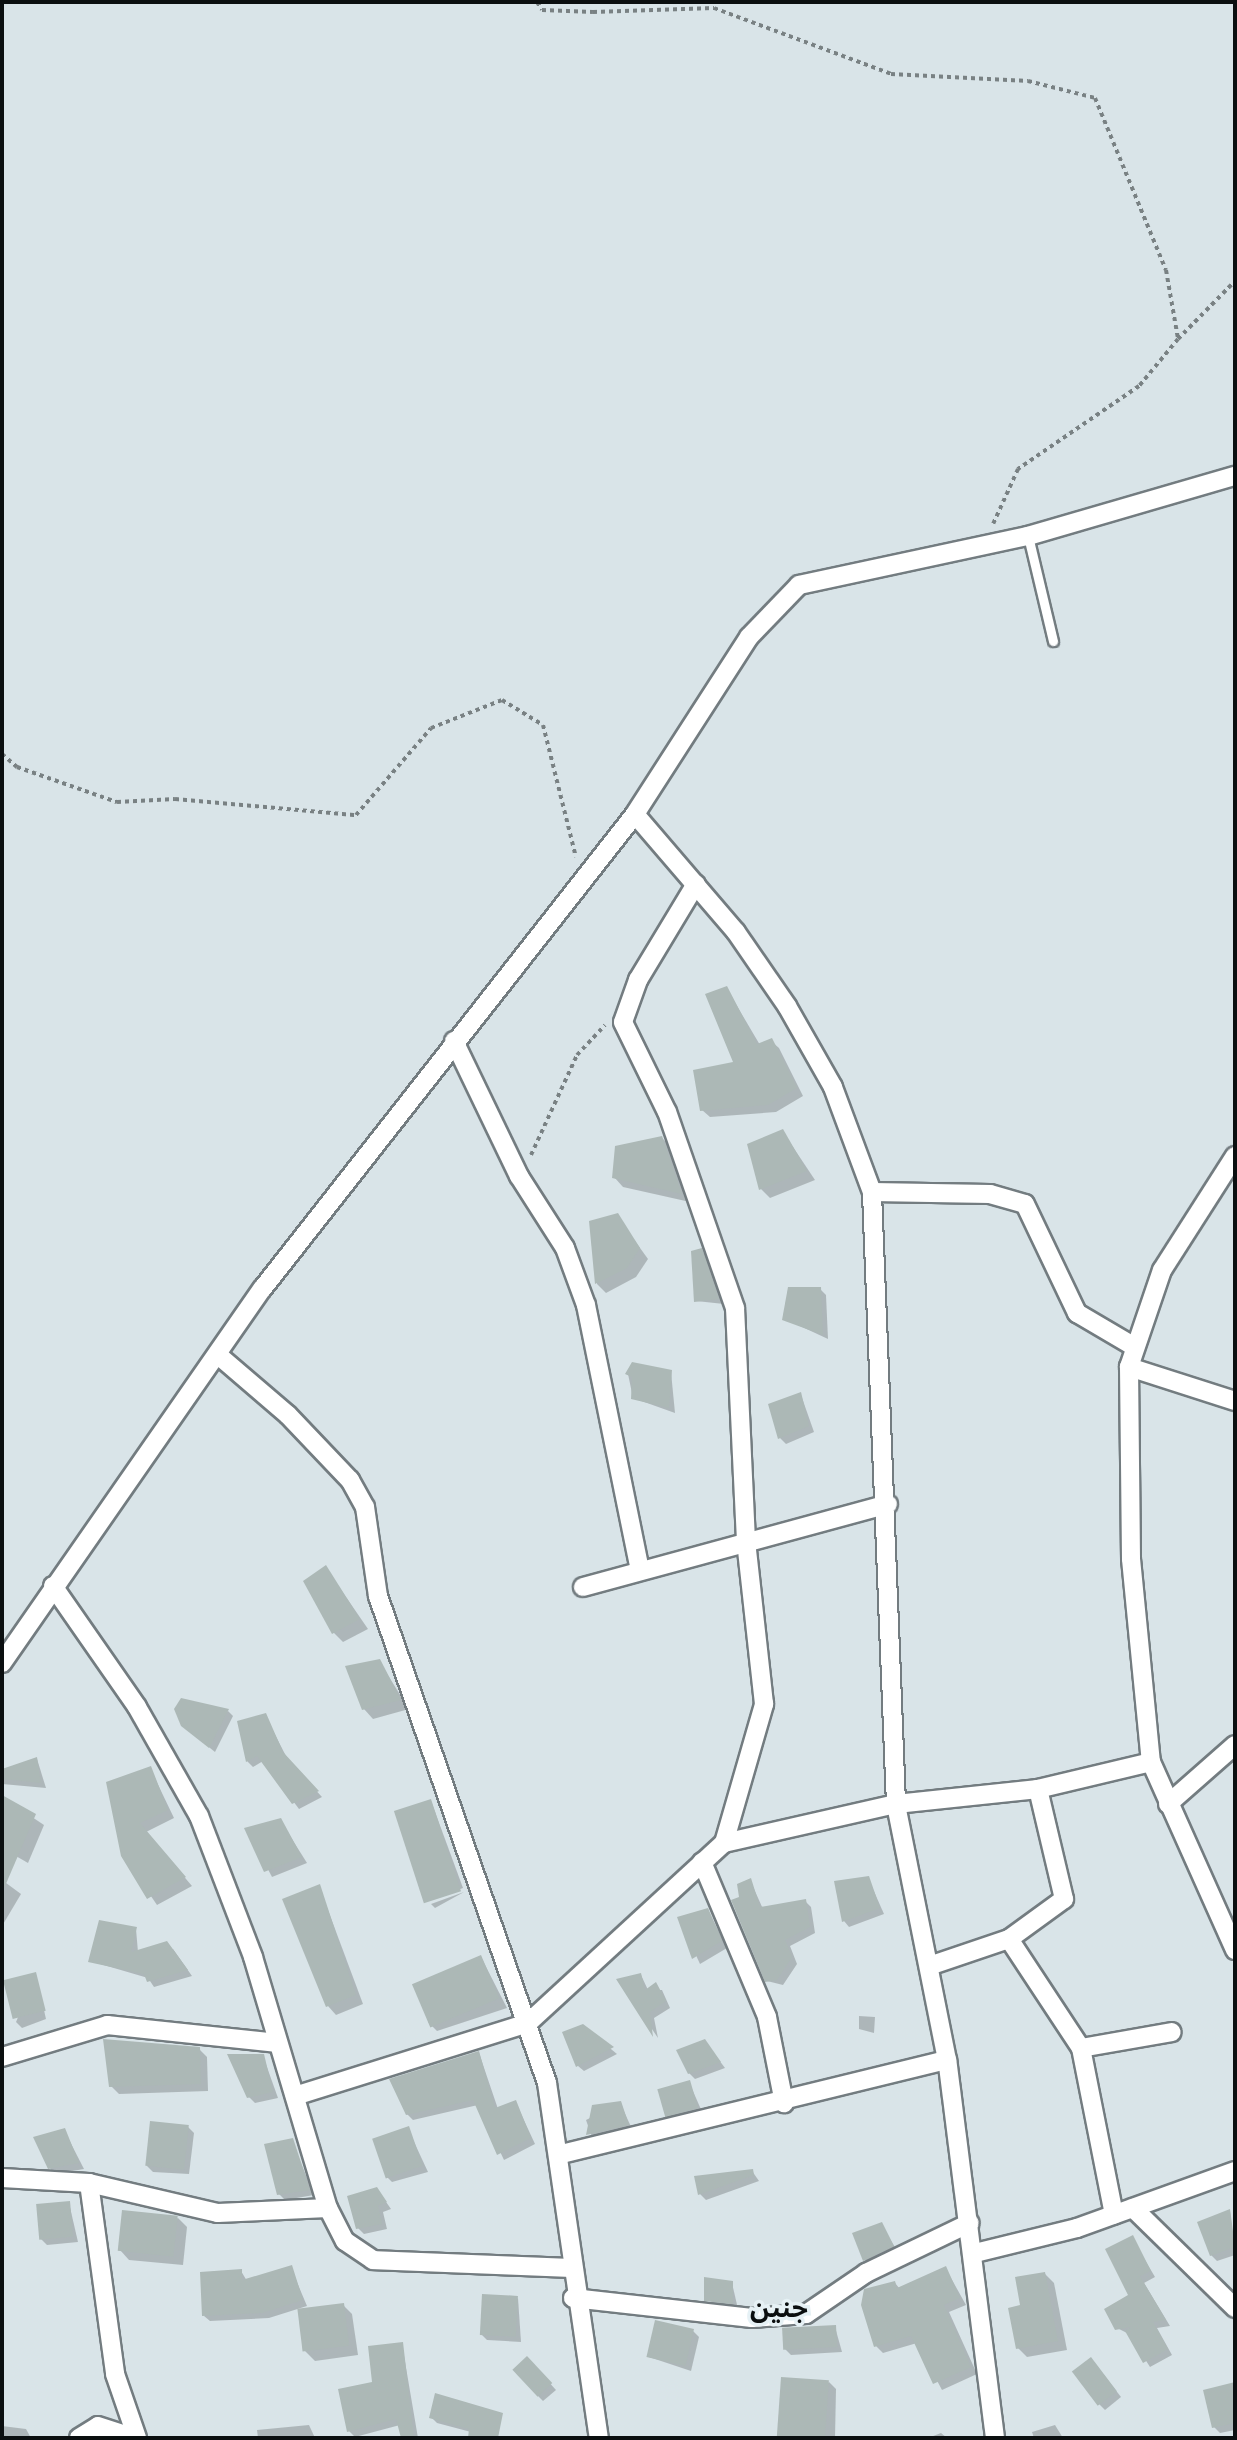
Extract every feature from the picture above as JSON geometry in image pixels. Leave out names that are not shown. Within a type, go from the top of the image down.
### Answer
[{"type":"street","points":[[2,1663],[53,1586],[218,1355],[454,1041],[635,814],[694,714],[789,591],[835,573],[1028,536],[1235,476]]},
{"type":"street","points":[[635,814],[760,964],[809,1043],[856,1138],[872,1192],[888,1504],[896,1804],[932,1965],[947,2060],[975,2253],[995,2438]]},
{"type":"street","points":[[696,884],[623,1013],[676,1134],[735,1308],[746,1541],[764,1704],[724,1843]]},
{"type":"street","points":[[454,1041],[519,1176],[565,1248],[586,1305],[640,1570]]},
{"type":"street","points":[[1235,1156],[1175,1246],[1129,1367],[1131,1559],[1151,1762],[1235,1950]]},
{"type":"street","points":[[872,1192],[990,1194],[1025,1204],[1077,1313],[1135,1347]]},
{"type":"street","points":[[218,1355],[288,1415],[360,1497],[378,1596],[528,2023],[561,2154],[573,2298],[599,2438]]},
{"type":"street","points":[[1129,1367],[1235,1401]]},
{"type":"street","points":[[583,1587],[888,1504]]},
{"type":"street","points":[[53,1586],[137,1707],[199,1816],[278,2043],[328,2208],[345,2241],[373,2260],[569,2268]]},
{"type":"street","points":[[1168,1804],[1235,1745]]},
{"type":"street","points":[[295,2096],[528,2023],[724,1843],[896,1804],[1038,1789],[1151,1762]]},
{"type":"street","points":[[932,1965],[1009,1939],[1066,1894],[1038,1789]]},
{"type":"street","points":[[702,1862],[767,2017],[784,2103]]},
{"type":"street","points":[[1009,1939],[1081,2048],[1114,2215]]},
{"type":"street","points":[[2,2057],[70,2030],[107,2025],[278,2043]]},
{"type":"street","points":[[1081,2048],[1172,2032]]},
{"type":"street","points":[[561,2154],[784,2103],[947,2060]]},
{"type":"street","points":[[975,2253],[1114,2215],[1235,2171]]},
{"type":"street","points":[[2,2178],[89,2183],[218,2213],[328,2208]]},
{"type":"street","points":[[89,2183],[115,2374],[136,2438]]},
{"type":"street","points":[[1133,2208],[1235,2308]]},
{"type":"street","points":[[573,2298],[752,2318],[806,2314],[866,2273],[970,2223]]},
{"type":"street","points":[[79,2438],[98,2426],[136,2438]]},
{"type":"lane","points":[[1028,536],[1053,641]]},
{"type":"path","points":[[537,2],[542,10],[593,12],[714,8],[891,74],[1028,81],[1095,98],[1166,270],[1178,339]]},
{"type":"path","points":[[982,547],[1018,469],[1139,386],[1178,339],[1235,281]]},
{"type":"path","points":[[2,754],[17,767],[117,802],[175,799],[356,815],[431,728],[502,700],[543,725],[582,878]]},
{"type":"path","points":[[519,1176],[577,1055],[623,1013]]},
{"type":"building","points":[[727,986],[757,1044],[772,1038],[797,1088],[768,1105],[700,1111],[693,1070],[733,1062],[705,994]]},
{"type":"building","points":[[783,1129],[807,1171],[759,1190],[747,1144]]},
{"type":"building","points":[[662,1136],[682,1194],[612,1178],[615,1146]]},
{"type":"building","points":[[618,1213],[640,1248],[627,1268],[595,1284],[589,1221]]},
{"type":"building","points":[[702,1248],[719,1299],[694,1302],[691,1251]]},
{"type":"building","points":[[788,1287],[821,1287],[823,1335],[782,1320]]},
{"type":"building","points":[[632,1362],[672,1370],[669,1408],[631,1399],[632,1377],[625,1374]]},
{"type":"building","points":[[801,1392],[809,1426],[778,1439],[768,1404]]},
{"type":"building","points":[[326,1565],[360,1619],[332,1634],[303,1581]]},
{"type":"building","points":[[380,1659],[401,1700],[362,1710],[345,1666]]},
{"type":"building","points":[[181,1698],[229,1709],[209,1748],[181,1726],[174,1709]]},
{"type":"building","points":[[266,1713],[283,1752],[319,1791],[292,1804],[257,1756],[246,1762],[237,1721]]},
{"type":"building","points":[[37,1757],[41,1783],[2,1779],[2,1769]]},
{"type":"building","points":[[151,1766],[168,1810],[140,1823],[186,1877],[147,1899],[121,1856],[106,1782]]},
{"type":"building","points":[[2,1795],[36,1814],[2,1893]]},
{"type":"building","points":[[431,1799],[461,1891],[424,1903],[394,1811]]},
{"type":"building","points":[[281,1818],[302,1857],[264,1872],[244,1828]]},
{"type":"building","points":[[869,1876],[880,1908],[842,1922],[834,1881]]},
{"type":"building","points":[[751,1878],[760,1907],[806,1899],[810,1927],[785,1940],[792,1957],[777,1980],[765,1982],[731,1900],[739,1897],[737,1884]]},
{"type":"building","points":[[320,1884],[356,1995],[326,2007],[282,1899]]},
{"type":"building","points":[[708,1908],[722,1941],[692,1959],[677,1917]]},
{"type":"building","points":[[99,1920],[137,1927],[131,1952],[167,1941],[188,1970],[147,1982],[144,1974],[88,1962]]},
{"type":"building","points":[[481,1955],[499,1998],[430,2028],[412,1984]]},
{"type":"building","points":[[36,1972],[46,2011],[13,2019],[3,1980]]},
{"type":"building","points":[[641,1973],[645,1990],[656,1982],[666,2001],[650,2012],[653,2037],[616,1979]]},
{"type":"building","points":[[583,2024],[614,2047],[576,2067],[562,2032]]},
{"type":"building","points":[[103,2039],[200,2047],[201,2084],[109,2087]]},
{"type":"building","points":[[705,2039],[721,2062],[688,2074],[676,2050]]},
{"type":"building","points":[[479,2051],[495,2108],[516,2100],[531,2138],[497,2155],[473,2100],[406,2115],[389,2079]]},
{"type":"building","points":[[227,2054],[264,2054],[273,2092],[247,2098]]},
{"type":"building","points":[[690,2080],[698,2108],[665,2117],[657,2089]]},
{"type":"building","points":[[621,2101],[629,2125],[586,2135],[592,2105]]},
{"type":"building","points":[[150,2121],[189,2125],[184,2170],[145,2166]]},
{"type":"building","points":[[409,2126],[423,2166],[386,2178],[372,2139]]},
{"type":"building","points":[[65,2128],[79,2163],[48,2169],[33,2137]]},
{"type":"building","points":[[293,2138],[310,2190],[277,2195],[264,2144]]},
{"type":"building","points":[[753,2169],[754,2175],[698,2195],[694,2176]]},
{"type":"building","points":[[377,2187],[387,2202],[378,2206],[382,2224],[356,2229],[347,2196]]},
{"type":"building","points":[[70,2201],[73,2237],[39,2240],[36,2204]]},
{"type":"building","points":[[1230,2209],[1235,2247],[1210,2256],[1197,2222]]},
{"type":"building","points":[[122,2210],[178,2216],[173,2257],[118,2251]]},
{"type":"building","points":[[882,2222],[894,2246],[863,2261],[852,2233]]},
{"type":"building","points":[[1133,2235],[1151,2271],[1140,2276],[1166,2320],[1153,2322],[1168,2349],[1143,2363],[1125,2331],[1131,2327],[1115,2330],[1104,2309],[1128,2295],[1105,2249]]},
{"type":"building","points":[[292,2265],[303,2300],[262,2313],[202,2316],[200,2272],[242,2269],[242,2280]]},
{"type":"building","points":[[946,2266],[960,2298],[944,2305],[971,2367],[933,2384],[911,2336],[874,2347],[861,2305],[864,2289],[895,2281],[897,2288]]},
{"type":"building","points":[[1045,2272],[1058,2341],[1016,2349],[1008,2308],[1020,2305],[1015,2277]]},
{"type":"building","points":[[704,2277],[733,2281],[733,2304],[704,2301]]},
{"type":"building","points":[[482,2294],[518,2296],[516,2337],[480,2335]]},
{"type":"building","points":[[344,2303],[349,2346],[303,2351],[297,2309]]},
{"type":"building","points":[[655,2320],[694,2329],[685,2366],[646,2357]]},
{"type":"building","points":[[836,2325],[837,2347],[783,2350],[782,2328]]},
{"type":"building","points":[[403,2342],[414,2438],[401,2438],[396,2419],[347,2432],[338,2389],[372,2382],[368,2346]]},
{"type":"building","points":[[527,2356],[552,2383],[538,2397],[512,2370]]},
{"type":"building","points":[[1091,2357],[1117,2391],[1098,2406],[1072,2371]]},
{"type":"building","points":[[781,2377],[829,2380],[825,2438],[777,2437]]},
{"type":"building","points":[[1235,2382],[1235,2423],[1212,2428],[1203,2390]]},
{"type":"building","points":[[435,2393],[503,2413],[498,2438],[468,2438],[469,2429],[429,2418]]},
{"type":"district","name":"جنين","points":[[779,2309]]}]
